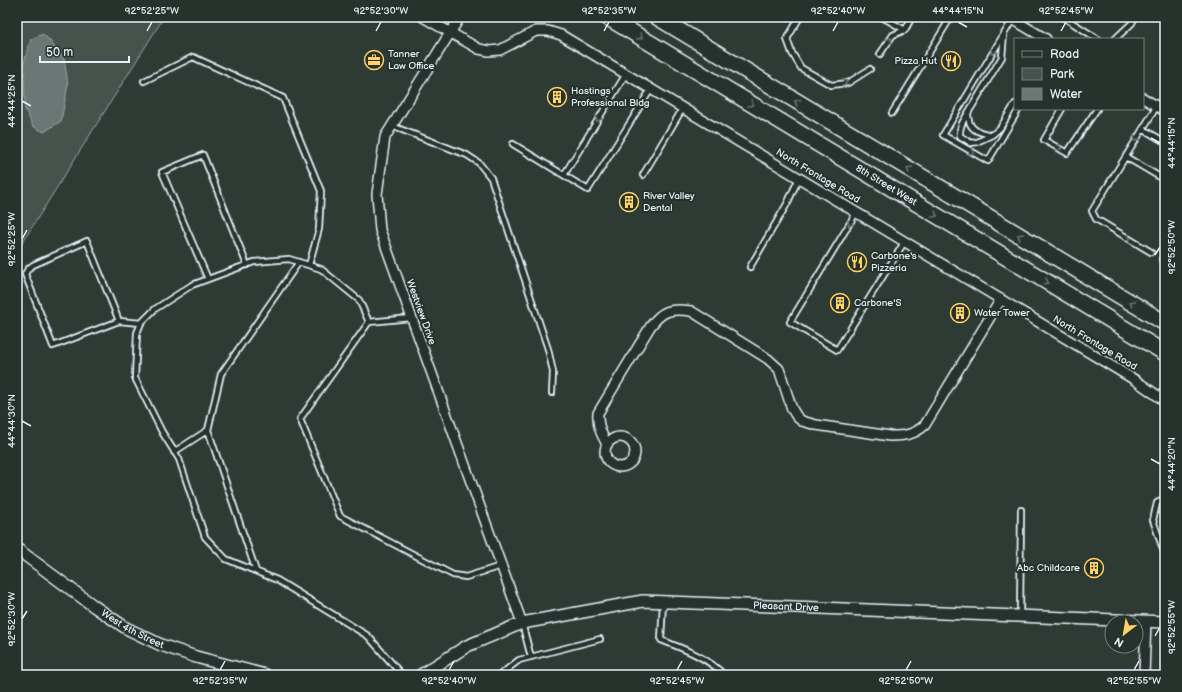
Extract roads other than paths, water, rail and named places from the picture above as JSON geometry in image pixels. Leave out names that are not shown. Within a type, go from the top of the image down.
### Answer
[{"type":"highway","name":"8th Street West","points":[[607,17],[1165,353]]},
{"type":"highway","points":[[657,17],[1165,323]]},
{"type":"street","name":"North Frontage Road","points":[[423,17],[479,49],[489,51],[500,50],[536,31],[548,31],[561,35],[1001,299],[1135,380],[1165,400]]},
{"type":"street","name":"Westview Drive","points":[[460,17],[385,137],[377,194],[380,230],[522,623]]},
{"type":"street","points":[[1011,18],[1044,38]]},
{"type":"street","points":[[1144,99],[1165,111]]},
{"type":"street","points":[[607,444],[600,432],[598,413],[650,327],[657,318],[671,310],[679,309],[691,311],[768,359],[779,369],[792,410],[802,421],[816,426],[890,436],[901,436],[916,432],[925,425],[1001,299]]},
{"type":"street","name":"West 4th Street","points":[[17,549],[126,628],[161,645],[196,657],[265,675]]},
{"type":"street","name":"Pleasant Drive","points":[[421,675],[467,646],[522,623],[643,601],[1165,622]]},
{"type":"street","points":[[1144,675],[1146,621]]},
{"type":"lane","points":[[800,17],[787,39],[792,52],[802,68],[831,85],[848,83],[870,69]]},
{"type":"lane","points":[[882,17],[904,30]]},
{"type":"lane","points":[[880,54],[893,35],[904,30],[912,17]]},
{"type":"lane","points":[[892,113],[951,17]]},
{"type":"lane","points":[[1063,17],[1096,38]]},
{"type":"lane","points":[[1116,38],[1132,23],[1135,17]]},
{"type":"lane","points":[[1011,18],[1005,32],[943,135],[988,161],[1019,110]]},
{"type":"lane","points":[[1005,32],[1002,57],[961,124],[960,136],[971,143],[992,135],[1000,128],[1014,106]]},
{"type":"lane","points":[[144,81],[193,57],[283,98],[321,191],[319,229],[309,265]]},
{"type":"lane","points":[[564,175],[626,74]]},
{"type":"lane","points":[[513,144],[588,190],[651,89]]},
{"type":"lane","points":[[1151,252],[1096,219],[1092,211],[1157,106]]},
{"type":"lane","points":[[643,175],[683,108]]},
{"type":"lane","points":[[1061,110],[1044,140],[1067,153],[1095,110]]},
{"type":"lane","points":[[968,113],[968,121],[973,129],[992,135]]},
{"type":"lane","points":[[392,126],[467,155],[479,163],[491,178],[548,349],[553,372],[552,393]]},
{"type":"lane","points":[[1143,129],[1165,142]]},
{"type":"lane","points":[[208,279],[162,172],[203,155],[247,265]]},
{"type":"lane","points":[[1126,157],[1165,180]]},
{"type":"lane","points":[[750,267],[787,204],[799,178]]},
{"type":"lane","points":[[857,212],[790,322],[837,350],[905,242]]},
{"type":"lane","points":[[119,321],[87,240],[33,265],[25,274],[53,346],[119,321],[140,323]]},
{"type":"lane","points":[[368,322],[359,300],[321,269],[289,259],[254,262],[192,285],[155,309],[140,323],[137,333],[135,378],[162,432],[179,459],[205,536],[226,558],[277,580],[368,636],[402,675]]},
{"type":"lane","points":[[256,571],[208,430],[221,374],[299,262]]},
{"type":"lane","points":[[411,318],[368,322],[300,419],[340,516],[453,575],[466,577],[501,566]]},
{"type":"lane","points":[[174,452],[208,430]]},
{"type":"lane","points":[[1165,497],[1157,503],[1153,520],[1165,555]]},
{"type":"lane","points":[[1020,616],[1021,510]]},
{"type":"lane","points":[[664,602],[661,640],[696,654],[724,675]]},
{"type":"lane","points":[[522,623],[531,657]]},
{"type":"lane","points":[[500,675],[519,660],[600,639]]},
{"type":"water","points":[[43,34],[64,59],[68,84],[61,121],[44,132],[33,126],[25,109],[24,62],[31,39]]},
{"type":"place","name":"Tanner Law Office","points":[[374,60]]},
{"type":"place","name":"Pizza Hut","points":[[951,61]]},
{"type":"place","name":"Hastings Professional Bldg","points":[[557,97]]},
{"type":"place","name":"River Valley Dental","points":[[629,202]]},
{"type":"place","name":"Carbone's Pizzeria","points":[[857,262]]},
{"type":"place","name":"Carbone'S","points":[[840,303]]},
{"type":"place","name":"Water Tower","points":[[960,313]]},
{"type":"place","name":"Abc Childcare","points":[[1094,568]]}]
